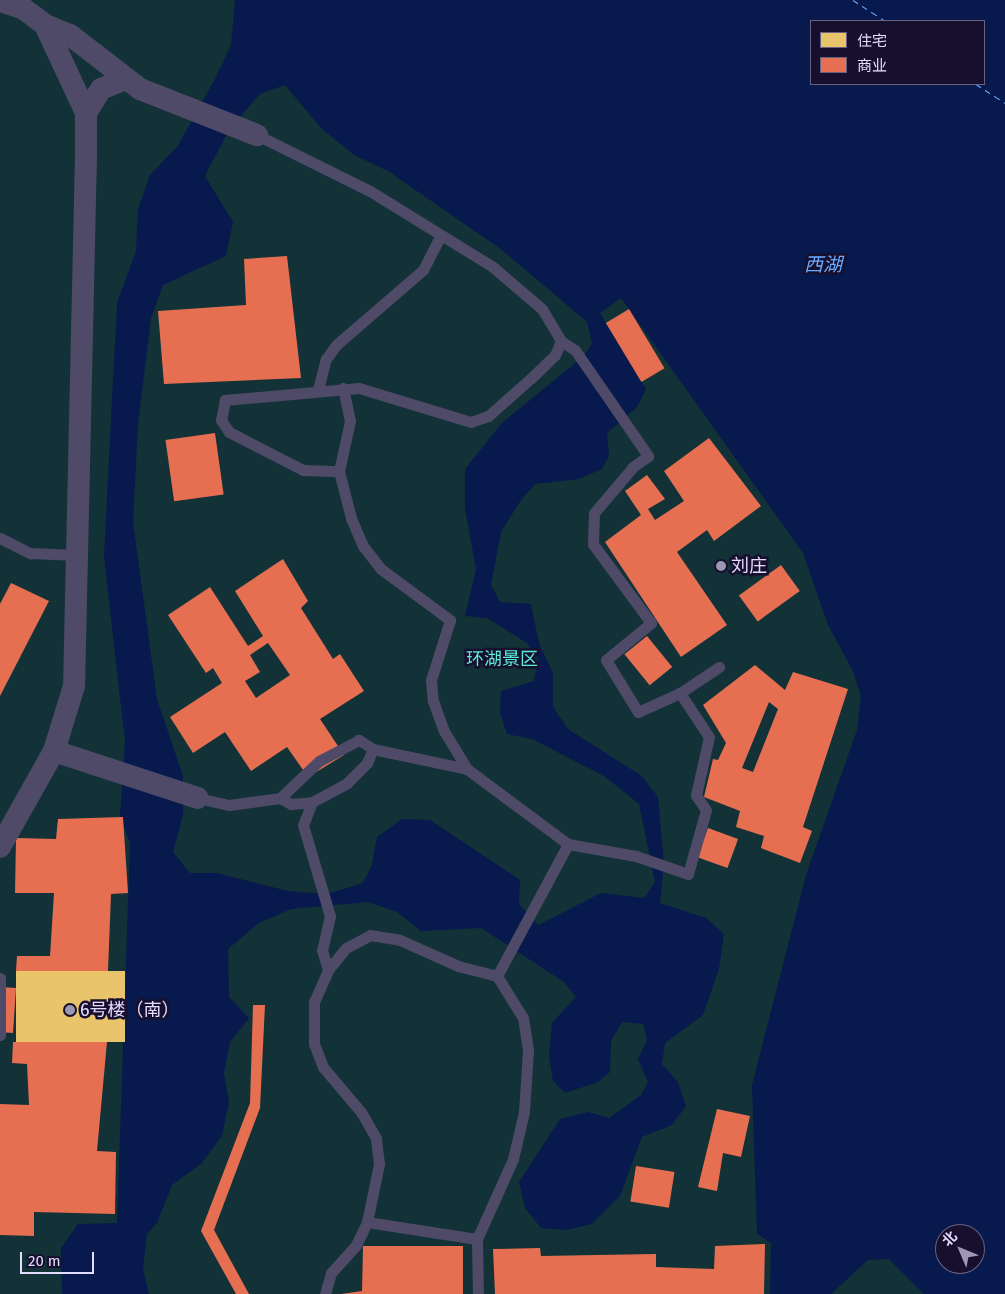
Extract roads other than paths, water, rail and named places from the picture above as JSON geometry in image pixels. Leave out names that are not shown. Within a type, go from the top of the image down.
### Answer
[{"type":"street","points":[[0,1],[24,9],[45,25],[70,35],[133,84],[257,135]]},
{"type":"street","points":[[0,847],[54,751],[74,686],[86,113],[45,25]]},
{"type":"street","points":[[86,113],[101,89],[133,84]]},
{"type":"street","points":[[54,751],[198,798]]},
{"type":"lane","points":[[257,135],[370,192],[441,235],[527,294],[553,324],[561,341],[575,350],[634,433],[648,456],[633,467],[594,513],[593,544],[651,623],[606,660],[638,712],[680,693],[719,667]]},
{"type":"lane","points":[[318,390],[326,359],[336,345],[422,270],[441,235]]},
{"type":"lane","points":[[339,470],[303,470],[229,432],[221,420],[225,400],[318,390],[359,388],[471,422],[488,416],[531,378],[555,355],[561,341]]},
{"type":"lane","points":[[343,388],[350,421],[339,470],[362,546],[381,568],[450,620],[431,680],[433,701],[444,731],[467,769],[568,844],[636,856],[677,868],[688,874],[706,810],[696,795],[709,737],[680,693]]},
{"type":"lane","points":[[0,538],[30,553],[77,555]]},
{"type":"lane","points":[[280,798],[296,778],[351,744],[366,741],[373,749],[467,769]]},
{"type":"lane","points":[[198,798],[229,805],[280,798],[291,804],[312,802],[348,783],[367,763],[373,749]]},
{"type":"lane","points":[[312,802],[303,825],[322,882],[330,916],[322,950],[328,970]]},
{"type":"lane","points":[[497,976],[568,844]]},
{"type":"lane","points":[[325,1294],[331,1273],[356,1244],[367,1222],[379,1164],[376,1138],[361,1112],[323,1067],[314,1044],[314,1002],[328,970],[346,948],[370,935],[400,940],[458,966],[497,976],[523,1018],[528,1081],[513,1159],[477,1239],[478,1294]]},
{"type":"lane","points":[[0,978],[0,1035]]},
{"type":"lane","points":[[367,1222],[477,1239]]},
{"type":"water","name":"西湖","points":[[235,0],[1005,0],[1005,1294],[924,1294],[889,1259],[868,1260],[831,1294],[770,1294],[771,1243],[757,1234],[752,1085],[806,875],[857,730],[861,696],[853,671],[828,625],[803,553],[621,298],[600,313],[646,389],[637,407],[607,433],[609,456],[602,469],[579,479],[535,484],[521,500],[501,532],[491,585],[500,602],[531,604],[539,643],[553,673],[553,707],[568,729],[642,776],[658,797],[664,864],[660,903],[706,918],[724,934],[719,969],[703,1015],[665,1043],[662,1064],[678,1082],[686,1106],[672,1125],[642,1137],[620,1196],[592,1224],[567,1230],[541,1228],[525,1208],[519,1182],[560,1119],[588,1112],[609,1118],[641,1095],[648,1082],[638,1059],[647,1040],[643,1024],[622,1022],[611,1041],[610,1072],[598,1082],[565,1093],[553,1081],[549,1056],[552,1023],[576,997],[564,982],[481,928],[421,931],[397,912],[368,902],[291,909],[259,923],[228,949],[229,997],[249,1018],[230,1042],[224,1073],[229,1102],[222,1136],[201,1164],[172,1185],[157,1223],[147,1234],[143,1269],[149,1294],[62,1294],[61,1248],[78,1224],[117,1223],[130,843],[120,816],[125,742],[104,556],[117,303],[136,251],[138,209],[150,175],[177,147],[215,79],[231,45]],"holes":[[[285,85],[321,128],[354,155],[388,171],[502,250],[587,322],[592,343],[584,356],[502,423],[465,469],[465,509],[476,569],[465,616],[487,618],[527,643],[538,659],[534,681],[501,691],[500,713],[507,734],[532,739],[604,776],[639,804],[655,882],[644,898],[601,893],[538,925],[519,904],[520,880],[430,820],[402,819],[377,837],[372,865],[363,883],[327,894],[288,891],[217,873],[190,873],[173,852],[183,815],[183,776],[157,699],[133,522],[138,424],[151,318],[163,285],[226,256],[233,222],[205,176],[230,128],[260,94]]]},
{"type":"place","name":"刘庄","points":[[721,566]]},
{"type":"place","name":"6号楼（南）","points":[[70,1010]]},
{"type":"park label","name":"环湖景区","points":[[502,659]]}]
